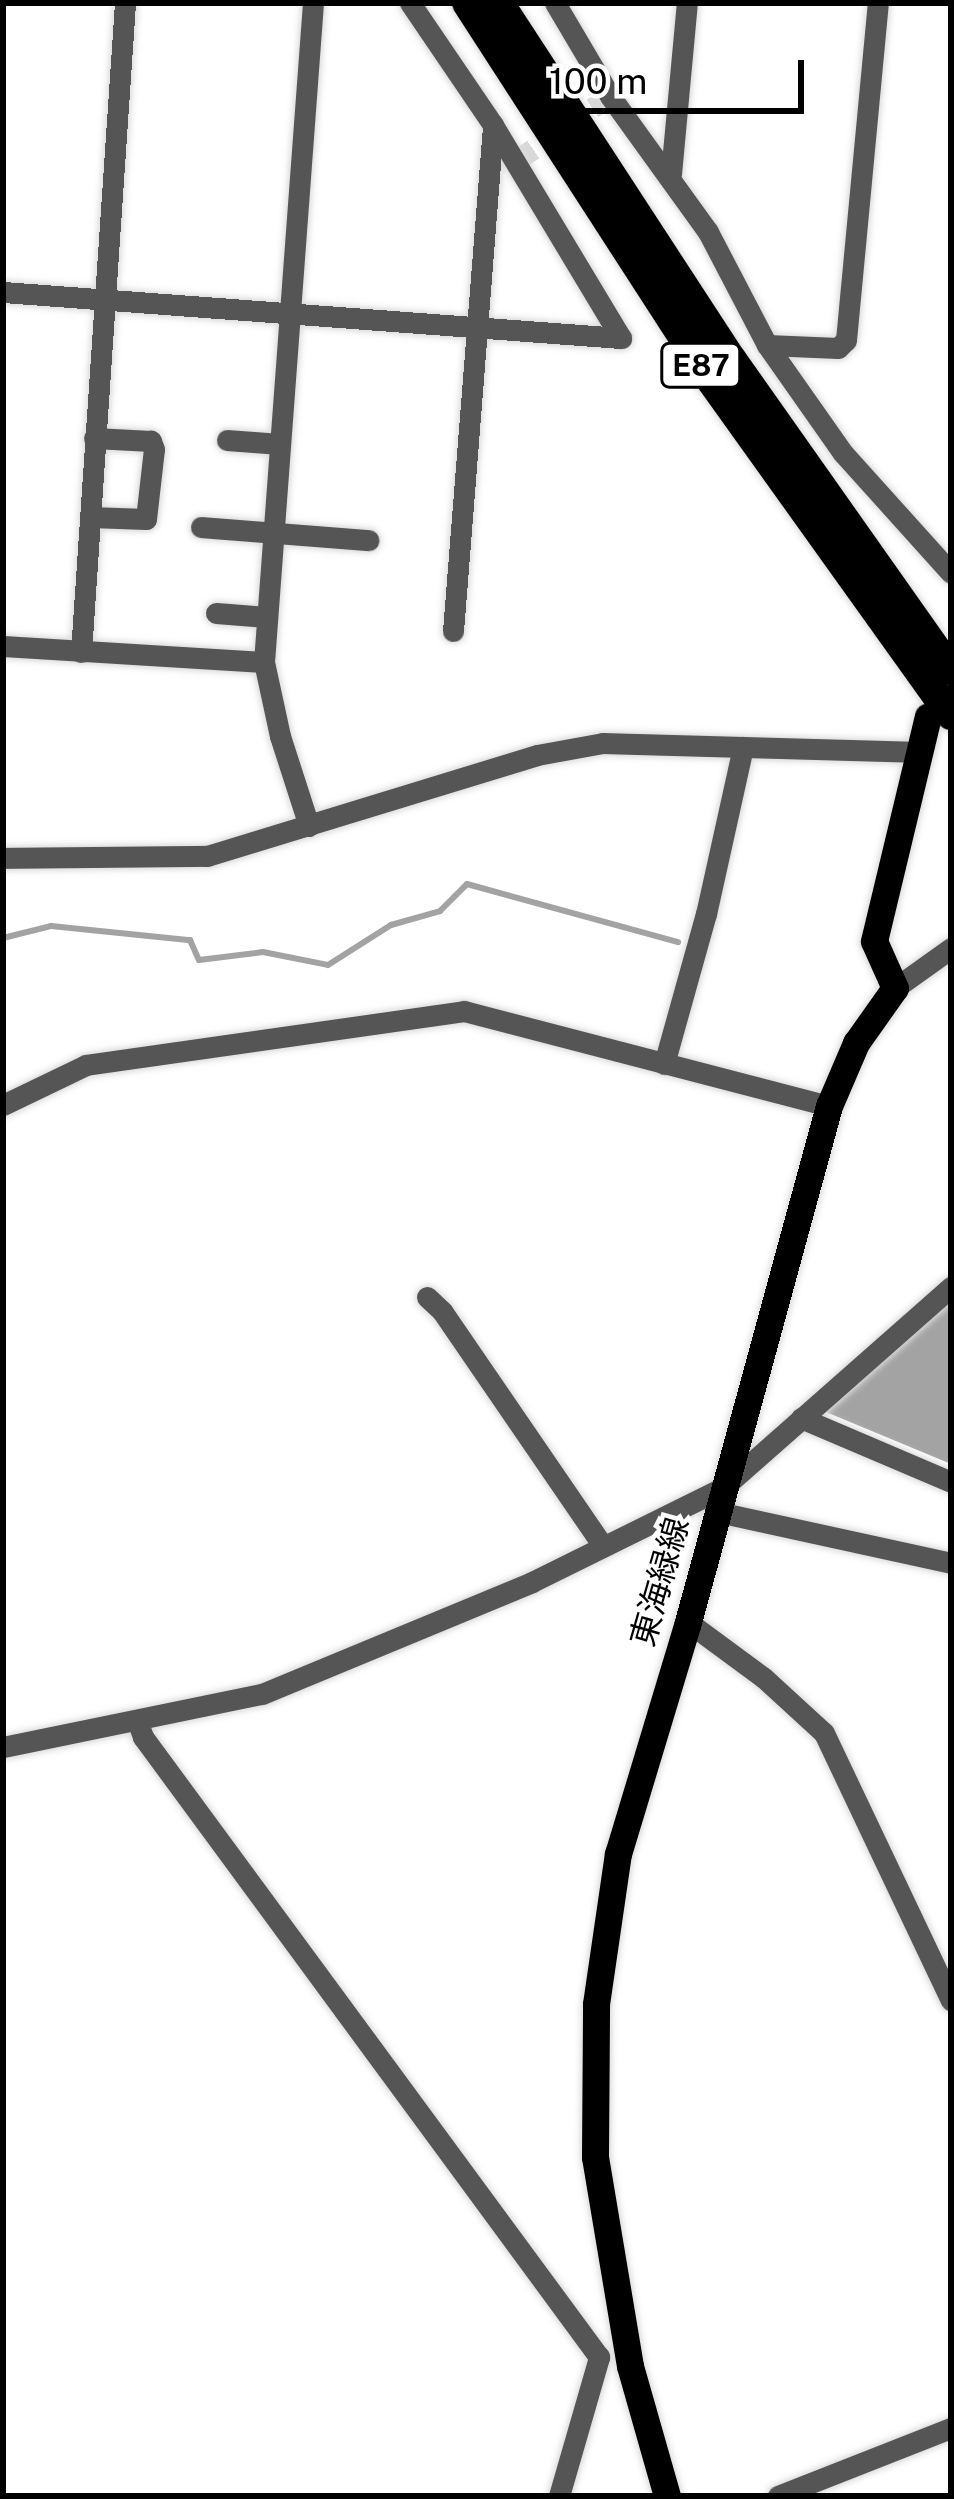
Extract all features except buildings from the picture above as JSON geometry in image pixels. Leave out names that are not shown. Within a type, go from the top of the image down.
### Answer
[{"type":"highway","name":"E87","points":[[467,3],[708,376],[940,716]]},
{"type":"highway","name":"E87","points":[[500,3],[732,360],[951,670]]},
{"type":"main road","points":[[896,988],[874,941],[920,752],[940,716]]},
{"type":"main road","name":"東海緑線","points":[[668,2496],[628,2354],[595,2156],[596,2004],[618,1854],[688,1622],[829,1106],[856,1042],[896,988]]},
{"type":"street","points":[[81,652],[125,3]]},
{"type":"street","points":[[310,826],[280,736],[264,662],[313,3]]},
{"type":"street","points":[[3,292],[621,338],[493,125],[410,3]]},
{"type":"street","points":[[555,3],[610,96],[671,174],[767,345],[843,453],[951,573]]},
{"type":"street","points":[[671,174],[687,3]]},
{"type":"street","points":[[767,345],[838,348],[846,340],[878,3]]},
{"type":"street","points":[[453,632],[493,125]]},
{"type":"street","points":[[89,517],[146,519],[154,449],[151,441],[94,438]]},
{"type":"street","points":[[227,440],[280,444]]},
{"type":"street","points":[[200,527],[368,539]]},
{"type":"street","points":[[216,613],[267,617]]},
{"type":"street","points":[[3,646],[264,662]]},
{"type":"street","points":[[3,858],[207,856],[537,754],[603,742],[920,752]]},
{"type":"street","points":[[664,1064],[706,914],[743,747]]},
{"type":"street","points":[[896,988],[951,948]]},
{"type":"street","points":[[3,1105],[86,1065],[464,1011],[829,1106]]},
{"type":"street","points":[[3,1747],[262,1694],[484,1606],[603,1546],[721,1499],[801,1418],[951,1287]]},
{"type":"street","points":[[427,1297],[442,1311],[603,1546]]},
{"type":"street","points":[[801,1418],[951,1482]]},
{"type":"street","points":[[721,1499],[951,1563]]},
{"type":"street","points":[[688,1622],[764,1678],[824,1733],[951,2000]]},
{"type":"street","points":[[138,1723],[143,1737],[599,2356]]},
{"type":"street","points":[[599,2356],[628,2354]]},
{"type":"street","points":[[559,2496],[599,2356]]},
{"type":"street","points":[[778,2496],[951,2428]]},
{"type":"shaded area","points":[[951,1291],[951,1464],[821,1410]]},
{"type":"waterway","points":[[3,938],[51,926],[190,940],[199,960],[263,952],[328,965],[391,925],[440,911],[467,884],[678,942]]},
{"type":"tunnel","points":[[516,161],[610,96]]}]
